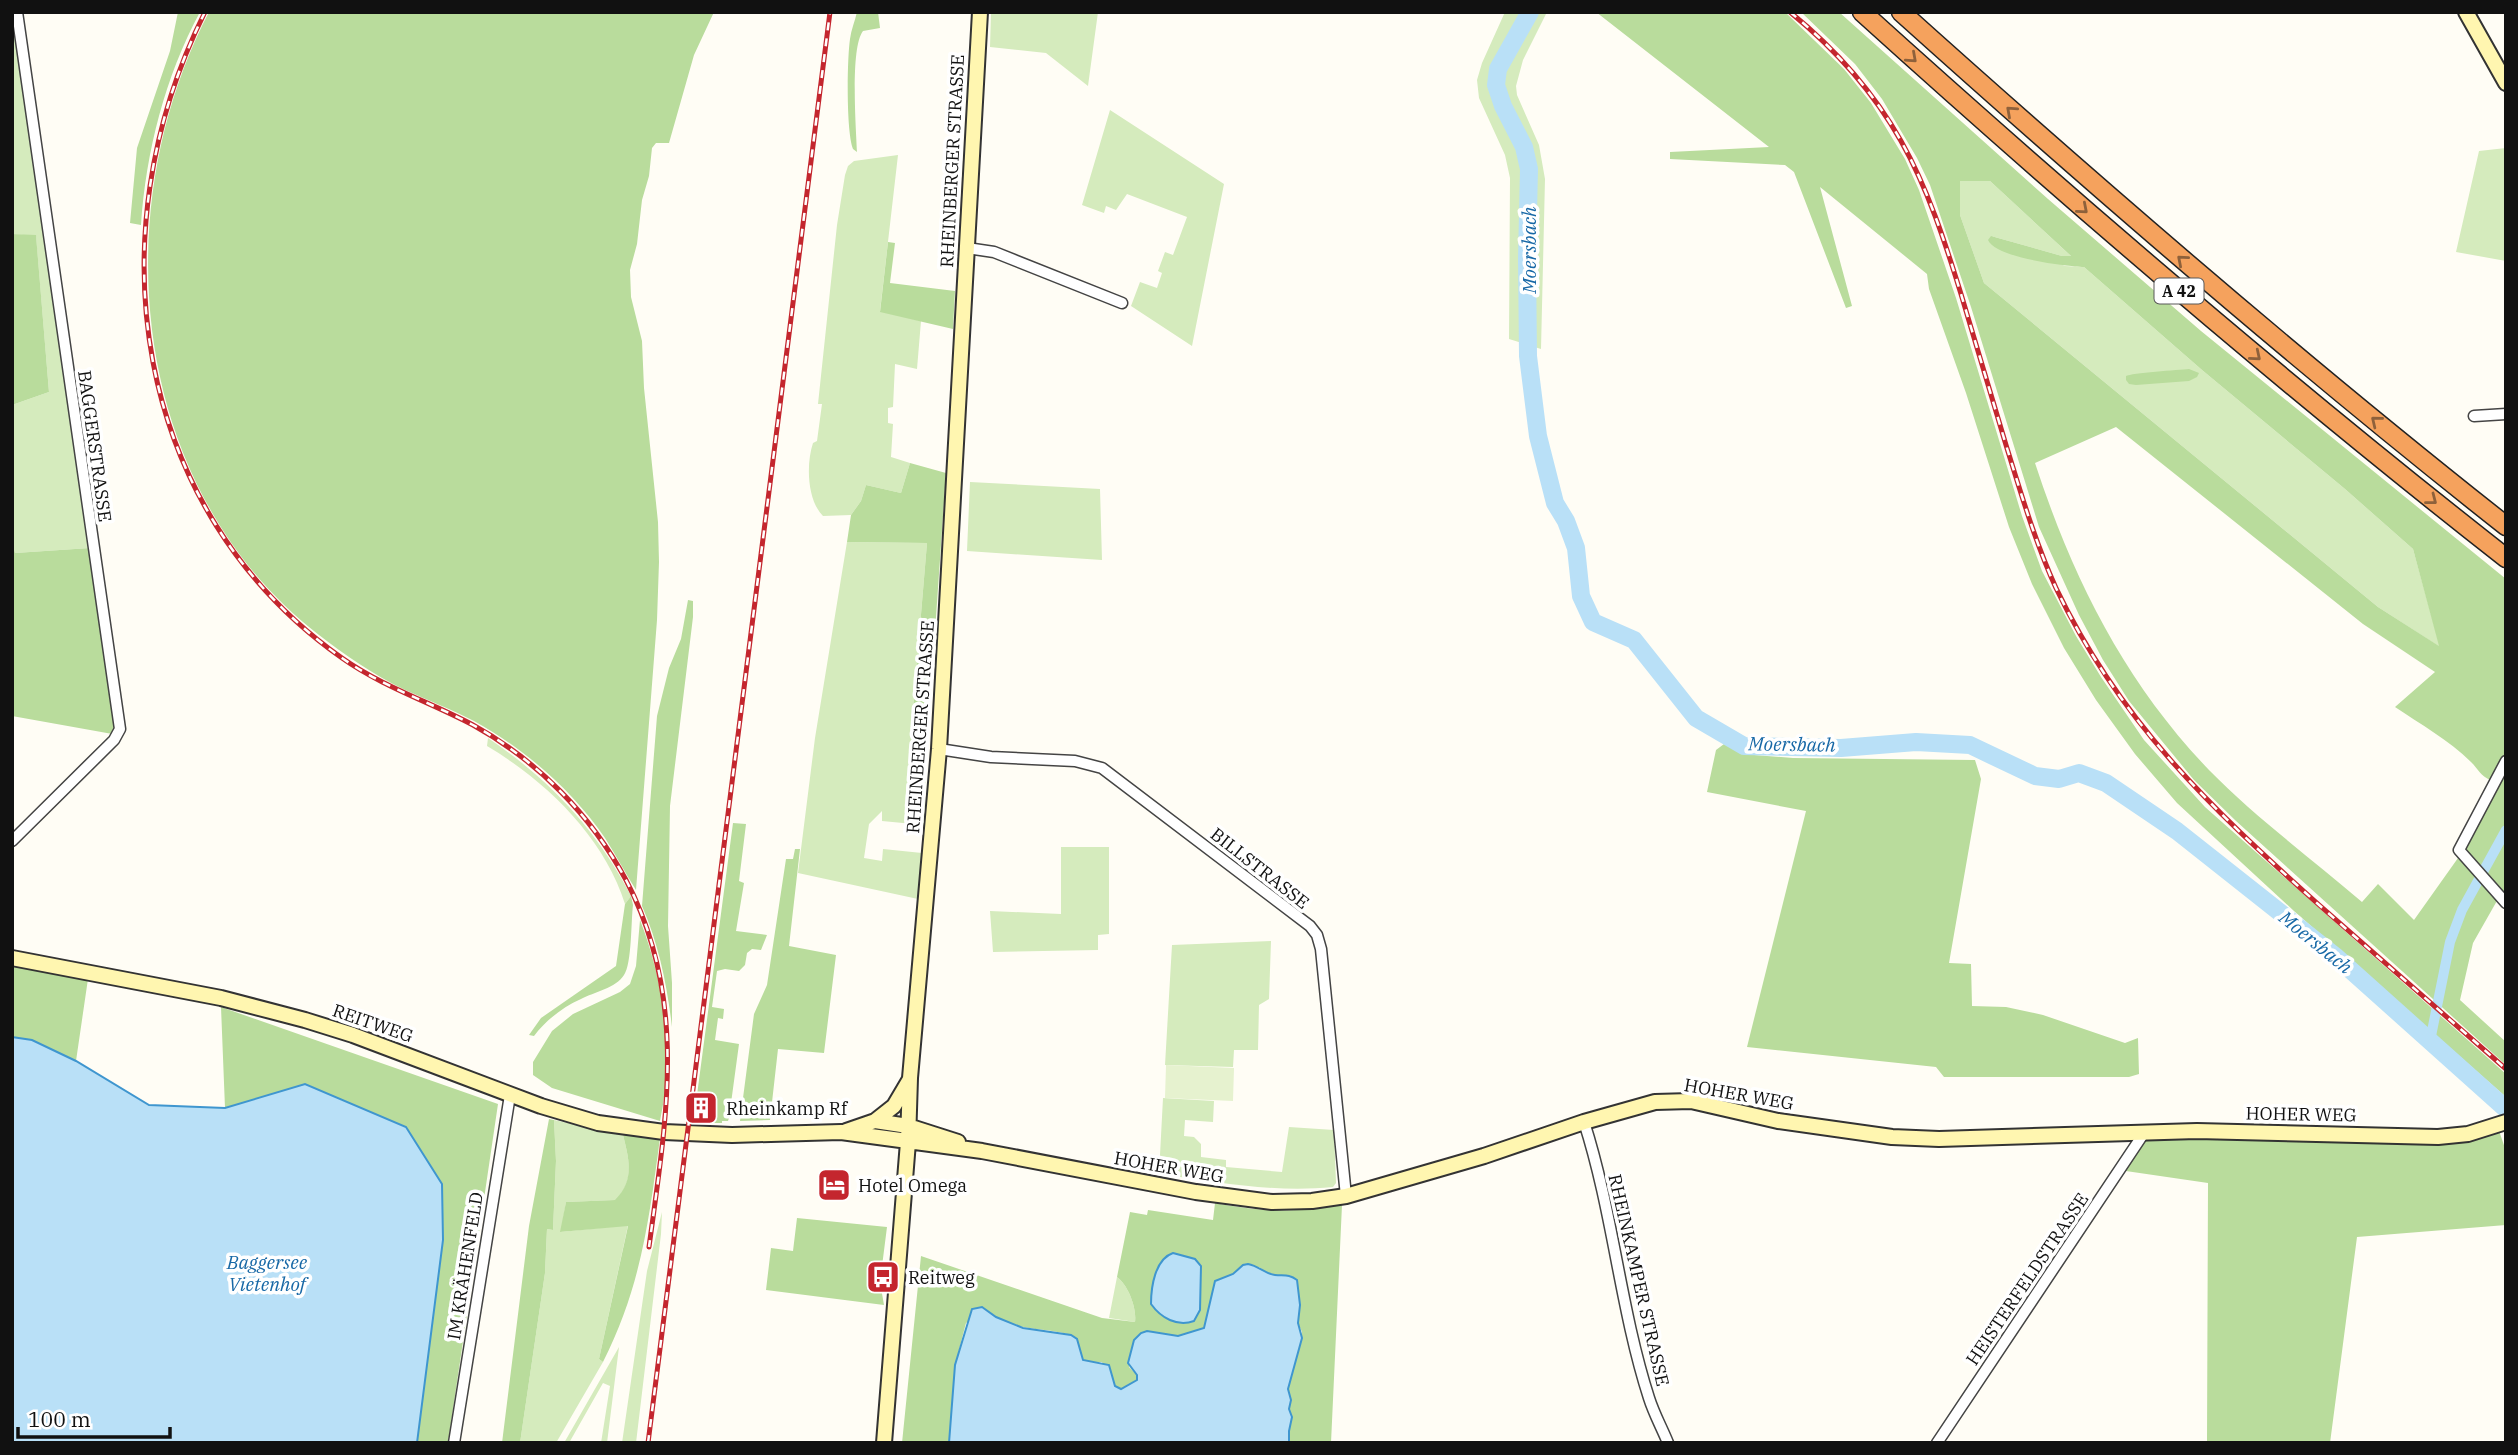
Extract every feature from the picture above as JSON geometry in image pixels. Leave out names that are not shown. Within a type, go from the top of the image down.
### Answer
[{"type":"highway","name":"A 42","points":[[1861,12],[2013,149],[2210,318],[2385,463],[2506,558]]},
{"type":"highway","name":"A 42","points":[[1901,12],[2042,139],[2230,301],[2506,526]]},
{"type":"main road","name":"RHEINBERGER STRASSE","points":[[884,1443],[939,749],[979,12]]},
{"type":"main road","points":[[2466,12],[2506,83]]},
{"type":"main road","name":"REITWEG","points":[[12,958],[262,1007],[353,1035],[568,1115],[632,1129],[732,1135],[841,1132],[908,1142]]},
{"type":"main road","points":[[875,1121],[894,1106],[911,1078]]},
{"type":"main road","name":"HOHER WEG","points":[[908,1142],[982,1151],[1196,1192],[1252,1200],[1292,1202],[1346,1196],[1656,1102],[1691,1101],[1778,1121],[1892,1137],[1939,1139],[2197,1131],[2438,1137],[2468,1133],[2505,1123]]},
{"type":"main road","name":"REITWEG","points":[[841,1132],[875,1121],[908,1126]]},
{"type":"main road","name":"HOHER WEG","points":[[908,1126],[982,1151]]},
{"type":"street","name":"BAGGERSTRASSE","points":[[12,841],[114,740],[120,729],[17,12]]},
{"type":"street","points":[[967,248],[994,252],[1122,303]]},
{"type":"street","points":[[2473,416],[2506,414]]},
{"type":"street","name":"BILLSTRASSE","points":[[939,749],[991,757],[1075,761],[1102,768],[1310,926],[1317,934],[1321,949],[1346,1196]]},
{"type":"street","points":[[2506,761],[2459,850],[2506,903]]},
{"type":"street","name":"IM KRÄHENFELD","points":[[454,1443],[510,1095]]},
{"type":"street","name":"RHEINKAMPER STRASSE","points":[[1584,1122],[1601,1178],[1636,1353],[1650,1401],[1668,1443]]},
{"type":"street","name":"HEISTERFELDSTRASSE","points":[[1937,1443],[2144,1133]]},
{"type":"green space","points":[[178,12],[200,12],[177,62],[159,115],[147,170],[141,225],[130,223],[137,148],[170,51]]},
{"type":"green space","points":[[209,12],[714,12],[694,55],[669,143],[656,143],[652,148],[637,244],[630,270],[631,297],[642,341],[659,562],[636,890],[592,820],[546,772],[493,732],[381,677],[319,635],[256,575],[208,505],[174,427],[154,345],[148,260],[155,174],[176,91]]},
{"type":"green space","points":[[857,12],[878,12],[880,28],[863,31],[856,54],[857,152],[853,149],[849,127],[848,63],[850,39]]},
{"type":"green space","points":[[991,12],[1098,12],[1088,86],[1046,53],[990,47]]},
{"type":"green space","points":[[1505,12],[1547,12],[1523,60],[1516,86],[1517,95],[1539,145],[1545,179],[1541,349],[1509,339],[1510,178],[1505,155],[1479,98],[1477,80]]},
{"type":"green space","points":[[1596,12],[1785,12],[1844,69],[1871,103],[1905,159],[1919,190],[1956,298],[2022,516],[2042,571],[2101,677],[2144,740],[2205,807],[2506,1074],[2506,1097],[2294,911],[2177,803],[2135,754],[2096,700],[2064,648],[2032,584],[2009,527],[1929,289],[1927,274],[1820,187],[1852,306],[1846,308],[1794,172],[1785,165],[1670,159],[1670,152],[1769,147]]},
{"type":"green space","points":[[1801,12],[1839,12],[2048,199],[2201,331],[2506,579],[2506,751],[2490,780],[2453,747],[2395,707],[2435,672],[2363,624],[2116,427],[2035,463],[2066,547],[2104,627],[2151,701],[2227,788],[2362,902],[2378,884],[2414,920],[2458,858],[2498,899],[2473,943],[2460,1000],[2506,1042],[2506,1065],[2236,821],[2194,780],[2129,701],[2079,615],[2039,527],[1930,185],[1882,99],[1855,64]],"holes":[[[1960,181],[1990,181],[2071,256],[2062,256],[1991,236],[1988,240],[1994,246],[2004,252],[2032,260],[2084,267],[2413,549],[2439,646],[2378,607],[1984,283],[1960,215]]]},
{"type":"green space","points":[[12,15],[90,548],[15,553],[12,538],[12,405],[49,392],[36,236],[12,234]]},
{"type":"green space","points":[[1110,110],[1224,184],[1192,346],[1131,306],[1140,282],[1157,288],[1162,273],[1158,271],[1165,252],[1173,255],[1187,217],[1127,194],[1116,210],[1106,206],[1104,213],[1082,205]]},
{"type":"green space","points":[[2506,148],[2506,261],[2456,252],[2479,151]]},
{"type":"green space","points":[[898,155],[880,311],[921,321],[917,369],[895,364],[893,407],[888,408],[888,423],[893,424],[891,457],[910,463],[901,493],[866,485],[861,501],[851,515],[823,516],[811,491],[809,461],[813,443],[817,441],[822,404],[818,404],[845,175],[848,166],[854,161]]},
{"type":"green space","points":[[1960,181],[1990,181],[2072,257],[1991,236],[2065,266],[2084,267],[2413,549],[2440,647],[2378,607],[1984,283],[1960,215]]},
{"type":"green space","points":[[12,234],[36,235],[49,392],[12,405]]},
{"type":"green space","points":[[888,242],[895,243],[890,283],[955,291],[953,329],[880,312]]},
{"type":"green space","points":[[2189,369],[2199,373],[2189,381],[2136,385],[2129,384],[2126,380],[2126,376],[2130,375]]},
{"type":"green space","points":[[910,463],[946,473],[926,761],[909,757],[927,543],[847,542],[851,515],[861,501],[866,485],[901,493]]},
{"type":"green space","points":[[970,482],[1100,489],[1102,560],[967,551]]},
{"type":"green space","points":[[12,538],[15,553],[90,548],[118,735],[12,716]]},
{"type":"green space","points":[[847,542],[927,543],[909,757],[926,761],[924,825],[882,821],[882,811],[869,824],[864,858],[882,861],[883,849],[922,853],[918,899],[798,873],[815,738]]},
{"type":"green space","points":[[688,600],[693,601],[693,617],[670,806],[668,926],[672,1027],[662,965],[642,906],[657,716],[669,668],[681,639]]},
{"type":"green space","points":[[488,738],[551,789],[587,828],[618,872],[631,896],[625,904],[603,856],[588,834],[551,794],[487,746]]},
{"type":"green space","points":[[1724,744],[1754,755],[1793,758],[1975,760],[1981,779],[1949,963],[1971,964],[1972,1006],[2006,1007],[2043,1015],[2125,1043],[2138,1038],[2139,1074],[2129,1077],[1944,1077],[1936,1067],[1747,1047],[1806,811],[1707,792],[1716,750]]},
{"type":"green space","points":[[2506,769],[2506,896],[2464,852]]},
{"type":"green space","points":[[733,823],[746,824],[739,881],[744,883],[736,931],[767,935],[761,950],[752,949],[747,953],[745,965],[739,971],[717,971],[712,1007],[724,1009],[723,1019],[718,1018],[715,1040],[739,1044],[728,1121],[705,1123],[708,1097],[697,1095]]},
{"type":"green space","points":[[1061,847],[1109,847],[1109,934],[1098,935],[1098,950],[993,952],[990,911],[1061,914]]},
{"type":"green space","points":[[795,849],[800,849],[789,946],[836,955],[824,1053],[778,1049],[770,1120],[740,1121],[754,1014],[767,985],[786,859],[793,859]]},
{"type":"green space","points":[[631,896],[633,905],[630,952],[624,975],[610,986],[568,1006],[549,1019],[534,1036],[529,1035],[541,1018],[616,966],[625,904]]},
{"type":"green space","points":[[640,920],[655,968],[664,1019],[666,1071],[660,1121],[552,1088],[533,1075],[533,1062],[552,1031],[573,1014],[620,992],[630,984],[636,966]]},
{"type":"green space","points":[[1271,941],[1269,999],[1259,1005],[1258,1050],[1234,1050],[1233,1067],[1165,1065],[1172,945]]},
{"type":"green space","points":[[12,962],[89,972],[76,1061],[32,1040],[12,1037]]},
{"type":"green space","points":[[221,1007],[498,1104],[448,1443],[417,1443],[443,1240],[442,1184],[305,1084],[225,1108]]},
{"type":"green space","points":[[1166,1065],[1234,1068],[1233,1101],[1165,1098]]},
{"type":"green space","points":[[1163,1098],[1214,1101],[1213,1122],[1185,1120],[1184,1136],[1194,1137],[1201,1144],[1201,1157],[1226,1160],[1226,1167],[1282,1172],[1289,1127],[1334,1130],[1336,1183],[1333,1187],[1267,1188],[1159,1174]]},
{"type":"green space","points":[[549,1119],[554,1120],[556,1161],[553,1230],[547,1229],[545,1273],[520,1443],[502,1443],[529,1226]]},
{"type":"green space","points":[[554,1120],[623,1135],[629,1169],[626,1185],[616,1200],[566,1202],[561,1232],[628,1225],[599,1359],[603,1362],[556,1443],[520,1443],[545,1273],[547,1229],[553,1230],[556,1161]]},
{"type":"green space","points":[[2497,1125],[2506,1151],[2506,1225],[2357,1237],[2330,1443],[2207,1443],[2208,1183],[2119,1170],[2144,1133],[2438,1137]]},
{"type":"green space","points":[[623,1135],[660,1138],[642,1253],[626,1307],[603,1362],[599,1359],[628,1226],[560,1232],[566,1202],[615,1200],[626,1185],[629,1169]]},
{"type":"green space","points":[[1215,1203],[1279,1210],[1342,1205],[1331,1443],[1289,1443],[1292,1417],[1288,1389],[1302,1332],[1298,1323],[1300,1305],[1297,1280],[1289,1275],[1266,1272],[1259,1267],[1239,1268],[1233,1274],[1219,1279],[1210,1317],[1200,1330],[1184,1335],[1141,1333],[1134,1344],[1129,1362],[1137,1380],[1121,1389],[1115,1386],[1102,1362],[1083,1360],[1077,1339],[1071,1335],[1018,1326],[988,1311],[966,1323],[955,1365],[949,1443],[902,1443],[921,1256],[1102,1318],[1135,1322],[1131,1297],[1117,1277],[1130,1212],[1147,1215],[1148,1210],[1213,1220]]},
{"type":"green space","points":[[662,1212],[636,1443],[622,1443],[647,1271]]},
{"type":"green space","points":[[797,1218],[887,1227],[880,1282],[884,1305],[766,1290],[771,1248],[793,1251]]},
{"type":"green space","points":[[1117,1277],[1131,1297],[1135,1322],[1109,1318]]},
{"type":"green space","points":[[619,1347],[607,1443],[601,1443],[610,1386],[603,1383],[569,1443],[564,1443]]},
{"type":"water","name":"Baggersee Vietenhof","points":[[12,1037],[32,1040],[76,1061],[149,1105],[225,1108],[305,1084],[406,1127],[442,1184],[443,1240],[417,1443],[12,1443]]},
{"type":"water","points":[[1173,1253],[1195,1259],[1201,1266],[1200,1310],[1194,1321],[1188,1323],[1170,1320],[1151,1304],[1153,1282],[1158,1267]]},
{"type":"water","points":[[1248,1264],[1271,1274],[1297,1280],[1300,1305],[1298,1323],[1302,1338],[1288,1389],[1292,1417],[1289,1443],[949,1443],[955,1365],[972,1309],[982,1307],[996,1317],[1023,1328],[1071,1335],[1077,1339],[1083,1360],[1109,1365],[1115,1386],[1121,1389],[1137,1380],[1137,1375],[1128,1363],[1134,1340],[1141,1333],[1147,1331],[1178,1336],[1204,1328],[1215,1281]]},
{"type":"waterway","name":"Moersbach","points":[[1530,12],[1498,69],[1496,85],[1503,106],[1524,147],[1529,169],[1528,356],[1538,436],[1555,503],[1566,521],[1576,548],[1581,596],[1593,622],[1634,640],[1696,718],[1744,746],[1841,748],[1916,742],[1970,745],[2035,776],[2059,779],[2079,773],[2106,783],[2177,831],[2335,956],[2506,1109]]},
{"type":"waterway","points":[[2430,1041],[2450,942],[2462,910],[2506,830]]},
{"type":"railway","points":[[205,12],[170,97],[150,186],[144,275],[153,363],[177,447],[216,526],[271,597],[342,658],[390,686],[473,725],[519,755],[561,792],[612,856],[646,925],[659,970],[665,1015],[666,1107],[649,1247]]},
{"type":"railway","points":[[648,1443],[830,12]]},
{"type":"railway","points":[[1790,12],[1837,55],[1865,88],[1911,159],[1949,255],[2041,553],[2081,636],[2109,680],[2171,760],[2240,833],[2506,1069]]},
{"type":"place","name":"Rheinkamp Rf","points":[[701,1108]]},
{"type":"place","name":"Hotel Omega","points":[[834,1185]]},
{"type":"place","name":"Reitweg","points":[[883,1277]]}]
